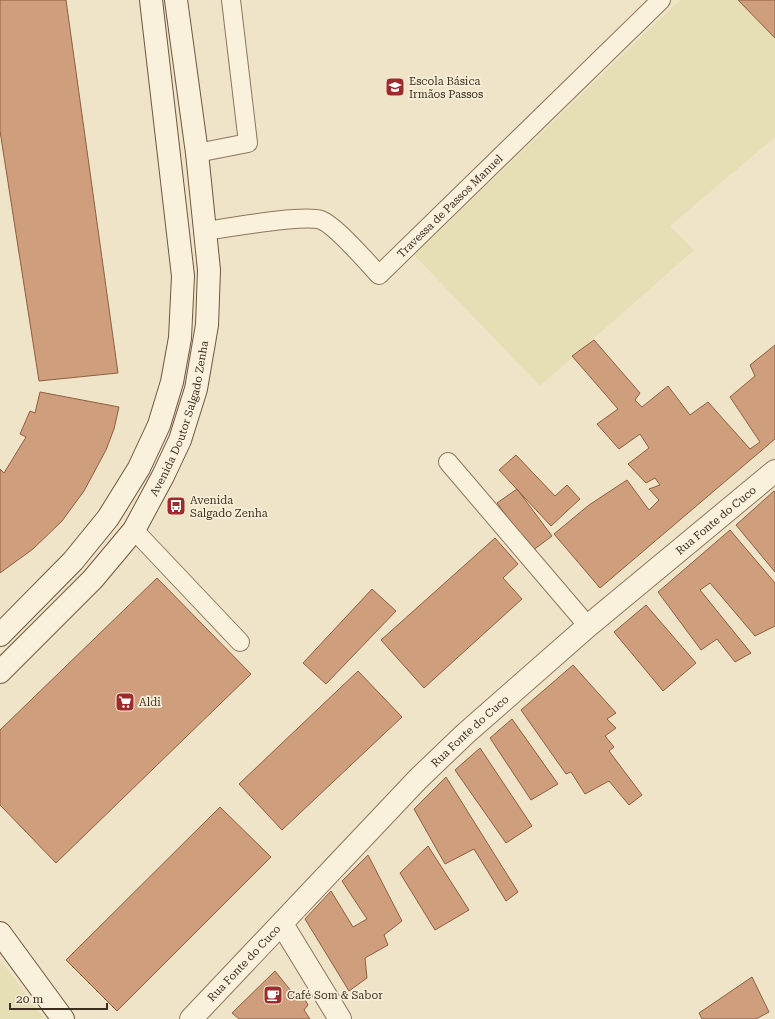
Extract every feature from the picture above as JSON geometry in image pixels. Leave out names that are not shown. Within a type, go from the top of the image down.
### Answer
[{"type":"main road","name":"Avenida Doutor Salgado Zenha","points":[[33,640],[7,628],[73,561],[108,518],[138,468],[159,426],[172,382],[180,338],[183,276],[151,0]]},
{"type":"main road","name":"Avenida Doutor Salgado Zenha","points":[[0,672],[93,579],[134,530],[163,476],[180,440],[196,389],[207,325],[209,270],[197,153],[176,0]]},
{"type":"main road","points":[[170,157],[197,153]]},
{"type":"main road","name":"Rua Fonte do Cuco","points":[[191,1019],[418,779],[465,734],[588,626],[775,471]]},
{"type":"main road","points":[[282,924],[340,1019]]},
{"type":"main road","points":[[0,933],[63,1019]]},
{"type":"lane","points":[[197,153],[248,143],[231,0]]},
{"type":"lane","name":"Travessa de Passos Manuel","points":[[205,231],[299,219],[321,220],[339,234],[379,275],[661,0]]},
{"type":"lane","points":[[448,462],[588,626]]},
{"type":"lane","points":[[134,530],[240,642]]},
{"type":"shaded area","points":[[680,0],[775,0],[775,137],[670,226],[694,250],[540,386],[414,255]]},
{"type":"shaded area","points":[[0,959],[14,978],[44,1019],[0,1019]]},
{"type":"building","points":[[0,0],[66,0],[118,373],[39,381],[0,131]]},
{"type":"building","points":[[738,0],[775,0],[775,38]]},
{"type":"building","points":[[594,340],[640,393],[635,400],[642,407],[668,386],[690,415],[708,402],[750,449],[760,442],[730,397],[755,376],[750,365],[775,345],[775,439],[600,588],[554,534],[589,505],[627,480],[649,510],[659,500],[649,489],[660,485],[655,478],[646,483],[628,464],[649,448],[640,434],[619,449],[597,424],[618,409],[572,356]]},
{"type":"building","points":[[40,392],[119,407],[114,429],[106,450],[84,491],[62,521],[33,549],[0,573],[0,469],[4,473],[26,437],[20,434],[30,411],[35,413]]},
{"type":"building","points":[[516,455],[555,496],[567,485],[580,499],[551,526],[499,470]]},
{"type":"building","points":[[517,489],[552,536],[532,551],[497,503]]},
{"type":"building","points":[[774,491],[775,492],[775,572],[736,525]]},
{"type":"building","points":[[730,530],[775,583],[775,626],[755,636],[710,583],[700,590],[751,653],[735,662],[717,639],[701,650],[658,592]]},
{"type":"building","points":[[495,538],[518,564],[503,578],[522,599],[424,688],[381,640]]},
{"type":"building","name":"Aldi","points":[[157,578],[251,674],[56,863],[0,805],[0,730]]},
{"type":"building","points":[[372,589],[396,611],[326,684],[303,663]]},
{"type":"building","points":[[646,605],[696,663],[663,691],[614,632]]},
{"type":"building","points":[[573,665],[616,713],[607,719],[616,728],[605,736],[614,747],[609,751],[642,795],[629,805],[609,781],[585,794],[571,772],[566,774],[521,710]]},
{"type":"building","points":[[358,671],[402,717],[282,830],[239,784]]},
{"type":"building","points":[[512,719],[558,784],[531,800],[490,738]]},
{"type":"building","points":[[480,748],[532,826],[506,843],[455,770]]},
{"type":"building","points":[[446,777],[518,892],[506,901],[474,849],[445,864],[414,809]]},
{"type":"building","points":[[220,807],[271,857],[117,1011],[66,960]]},
{"type":"building","points":[[428,846],[469,910],[435,930],[400,873]]},
{"type":"building","points":[[368,855],[402,921],[384,935],[388,945],[365,958],[367,978],[349,991],[305,919],[331,891],[353,927],[367,919],[342,881]]},
{"type":"building","name":"Café Som & Sabor","points":[[275,971],[296,997],[301,993],[308,1005],[304,1010],[310,1019],[239,1019],[232,1013]]},
{"type":"building","points":[[752,977],[769,1012],[756,1019],[702,1019],[699,1013]]},
{"type":"place","name":"Escola Básica Irmãos Passos","points":[[395,87]]},
{"type":"place","name":"Avenida Salgado Zenha","points":[[176,506]]},
{"type":"place","name":"Aldi","points":[[125,702]]},
{"type":"place","name":"Café Som & Sabor","points":[[273,995]]}]
